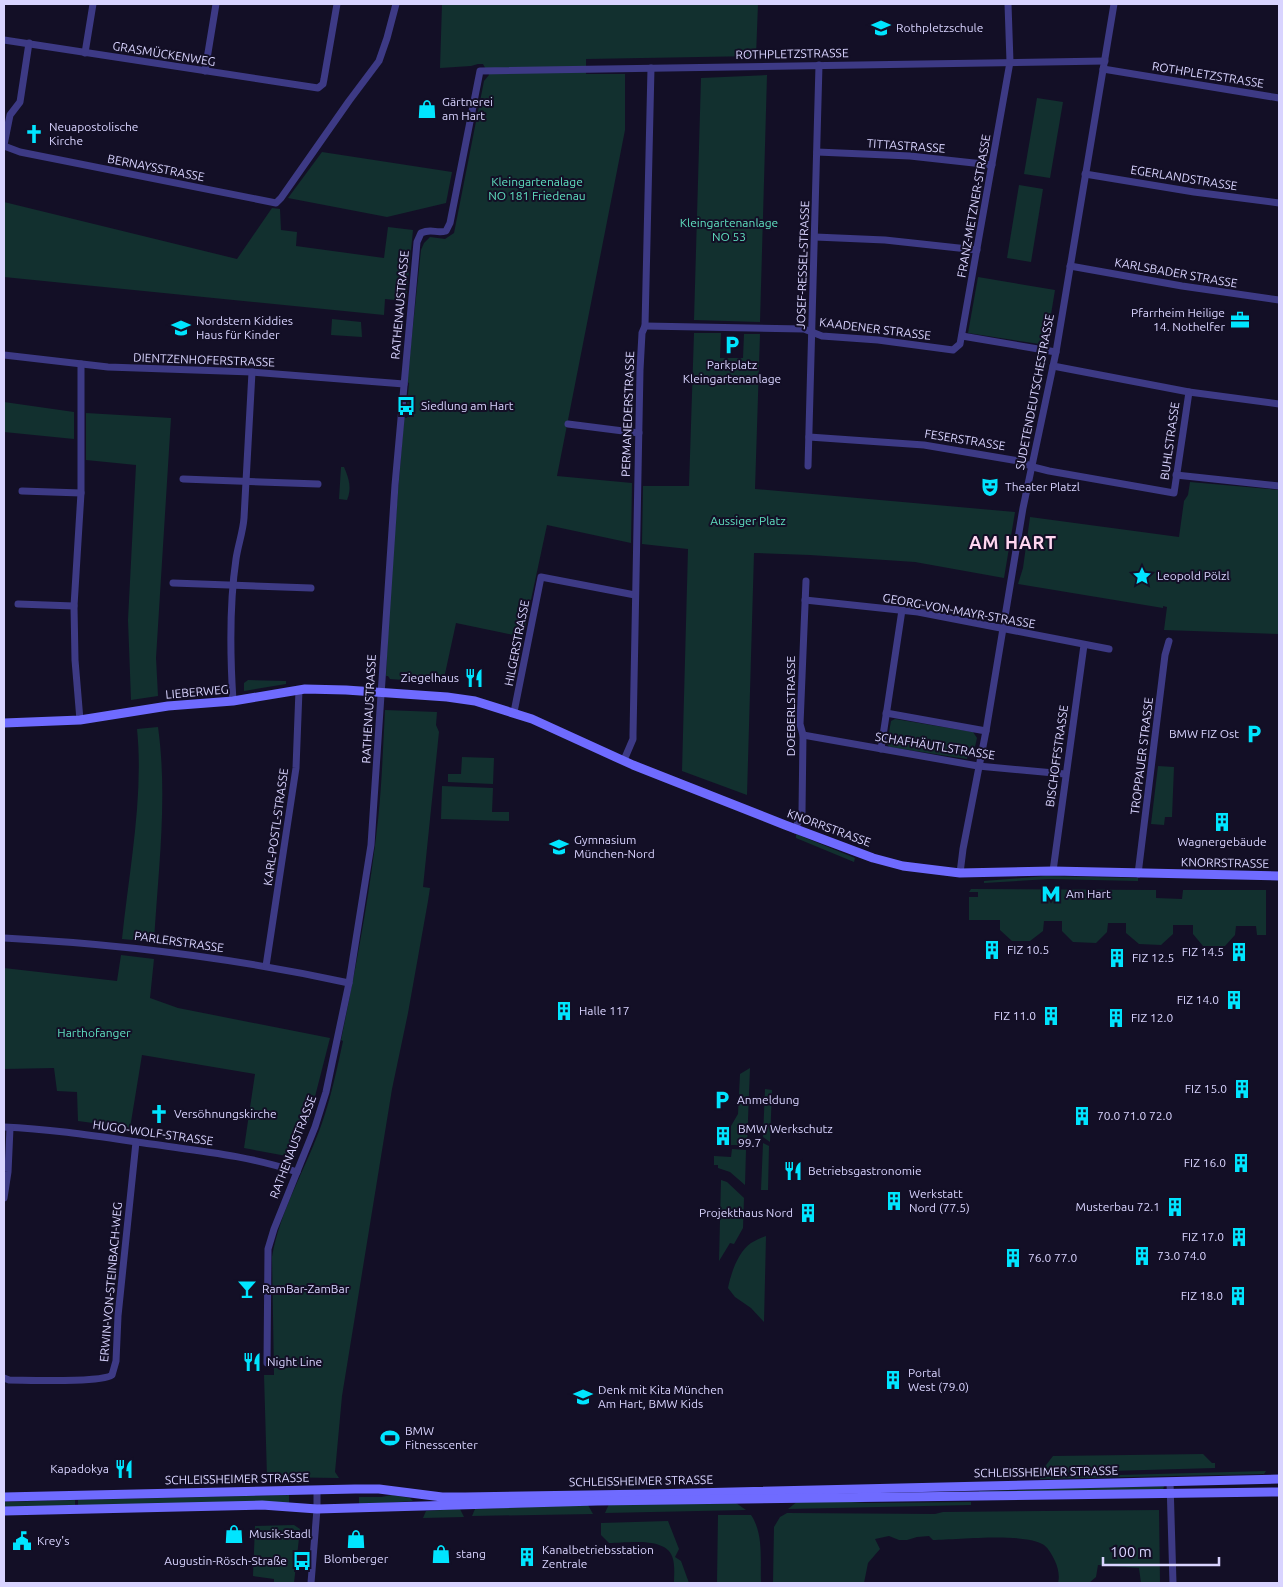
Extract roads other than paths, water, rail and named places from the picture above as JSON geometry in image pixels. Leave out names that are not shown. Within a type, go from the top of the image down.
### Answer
[{"type":"main road","name":"LIEBERWEG","points":[[4,723],[80,720],[168,706],[232,701],[299,690],[393,692]]},
{"type":"main road","name":"KNORRSTRASSE","points":[[393,692],[474,701],[514,712],[624,760],[795,830],[894,864],[932,871],[960,873],[1053,871],[1279,876]]},
{"type":"main road","name":"SCHLEISSHEIMER STRASSE","points":[[4,1497],[379,1490],[442,1497],[465,1497],[1279,1479]]},
{"type":"main road","name":"SCHLEISSHEIMER STRASSE","points":[[4,1511],[262,1505],[317,1509],[596,1501],[1279,1492]]},
{"type":"street","points":[[85,53],[93,4]]},
{"type":"street","points":[[205,72],[216,4]]},
{"type":"street","name":"GRASMÜCKENWEG","points":[[4,40],[314,88],[320,87],[324,79],[337,4]]},
{"type":"street","name":"BERNAYSSTRASSE","points":[[4,146],[20,152],[276,203],[379,61],[388,38],[396,4]]},
{"type":"street","name":"FRANZ-METZNER-STRASSE","points":[[954,350],[960,344],[962,336],[1010,62],[1008,4]]},
{"type":"street","name":"SUDETENDEUTSCHESTRASSE","points":[[960,873],[1023,508],[1056,352],[1114,4]]},
{"type":"street","points":[[4,146],[10,115],[20,102],[29,43]]},
{"type":"street","name":"ROTHPLETZSTRASSE","points":[[480,71],[1104,61]]},
{"type":"street","name":"JOSEF-RESSEL-STRASSE","points":[[808,466],[819,65]]},
{"type":"street","name":"PERMANEDERSTRASSE","points":[[624,760],[633,739],[639,433],[642,332],[645,326],[652,68]]},
{"type":"street","name":"ROTHPLETZSTRASSE","points":[[1103,69],[1279,98]]},
{"type":"street","name":"RATHENAUSTRASSE","points":[[267,1363],[268,1249],[279,1214],[318,1121],[326,1092],[349,983],[371,845],[387,592],[418,242],[421,233],[428,230],[446,231],[450,223],[480,71]]},
{"type":"street","name":"TITTASTRASSE","points":[[817,152],[910,156],[992,166]]},
{"type":"street","name":"EGERLANDSTRASSE","points":[[1085,174],[1194,192],[1279,203]]},
{"type":"street","points":[[815,237],[885,240],[977,250]]},
{"type":"street","name":"KARLSBADER STRASSE","points":[[1070,266],[1182,286],[1279,300]]},
{"type":"street","name":"KAADENER STRASSE","points":[[645,326],[804,329],[822,336],[878,340],[954,350]]},
{"type":"street","points":[[962,336],[1056,352]]},
{"type":"street","name":"DIENTZENHOFERSTRASSE","points":[[4,355],[137,369],[252,372],[404,384]]},
{"type":"street","points":[[80,720],[75,660],[74,606],[81,494],[81,364]]},
{"type":"street","points":[[1053,366],[1189,392],[1279,404]]},
{"type":"street","points":[[232,701],[230,642],[233,586],[236,558],[242,534],[252,372]]},
{"type":"street","name":"BUHLSTRASSE","points":[[1174,494],[1189,392]]},
{"type":"street","points":[[568,424],[639,433]]},
{"type":"street","name":"FESERSTRASSE","points":[[809,437],[924,444],[1020,461],[1032,467],[1174,494]]},
{"type":"street","points":[[1176,475],[1279,486]]},
{"type":"street","points":[[183,480],[318,484]]},
{"type":"street","points":[[22,491],[81,494]]},
{"type":"street","name":"HILGERSTRASSE","points":[[514,712],[542,577],[635,594]]},
{"type":"street","name":"DOEBERLSTRASSE","points":[[795,830],[802,812],[803,735],[800,724],[806,581]]},
{"type":"street","points":[[173,583],[311,588]]},
{"type":"street","name":"GEORG-VON-MAYR-STRASSE","points":[[805,600],[902,610],[1109,649]]},
{"type":"street","points":[[18,604],[74,606]]},
{"type":"street","points":[[881,750],[902,610]]},
{"type":"street","name":"TROPPAUER STRASSE","points":[[1138,874],[1165,655],[1169,641]]},
{"type":"street","name":"BISCHOFFSTRASSE","points":[[1053,871],[1084,645]]},
{"type":"street","name":"KARL-POSTL-STRASSE","points":[[266,966],[296,768],[299,690]]},
{"type":"street","points":[[886,713],[986,731]]},
{"type":"street","name":"SCHAFHÄUTLSTRASSE","points":[[803,735],[978,766],[1065,774]]},
{"type":"street","name":"PARLERSTRASSE","points":[[4,938],[130,946],[186,953],[266,966],[349,983]]},
{"type":"street","points":[[4,1198],[9,1166],[7,1128]]},
{"type":"street","name":"HUGO-WOLF-STRASSE","points":[[7,1128],[197,1150],[277,1165],[297,1172]]},
{"type":"street","name":"ERWIN-VON-STEINBACH-WEG","points":[[4,1378],[9,1380],[79,1380],[104,1379],[112,1375],[116,1361],[118,1316],[136,1142]]},
{"type":"street","points":[[1170,1482],[1173,1583]]},
{"type":"street","points":[[311,1583],[317,1490]]},
{"type":"place","name":"Rothpletzschule","points":[[881,28]]},
{"type":"place","name":"Gärtnerei am Hart","points":[[427,109]]},
{"type":"place","name":"Neuapostolische Kirche","points":[[34,134]]},
{"type":"place","name":"Pfarrheim Heilige 14. Nothelfer","points":[[1240,320]]},
{"type":"place","name":"Nordstern Kiddies Haus für Kinder","points":[[181,328]]},
{"type":"place","name":"Parkplatz Kleingartenanlage","points":[[732,345]]},
{"type":"place","name":"Siedlung am Hart","points":[[406,406]]},
{"type":"place","name":"Theater Platzl","points":[[990,487]]},
{"type":"place","name":"Leopold Pölzl","points":[[1142,576]]},
{"type":"place","name":"Ziegelhaus","points":[[474,678]]},
{"type":"place","name":"BMW FIZ Ost","points":[[1254,734]]},
{"type":"place","name":"Wagnergebäude","points":[[1222,822]]},
{"type":"place","name":"Gymnasium München-Nord","points":[[559,847]]},
{"type":"place","name":"Am Hart","points":[[1051,894]]},
{"type":"place","name":"FIZ 10.5","points":[[992,950]]},
{"type":"place","name":"FIZ 14.5","points":[[1239,952]]},
{"type":"place","name":"FIZ 12.5","points":[[1117,958]]},
{"type":"place","name":"FIZ 14.0","points":[[1234,1000]]},
{"type":"place","name":"Halle 117","points":[[564,1011]]},
{"type":"place","name":"FIZ 11.0","points":[[1051,1016]]},
{"type":"place","name":"FIZ 12.0","points":[[1116,1018]]},
{"type":"place","name":"FIZ 15.0","points":[[1242,1089]]},
{"type":"place","name":"Anmeldung","points":[[722,1100]]},
{"type":"place","name":"Versöhnungskirche","points":[[159,1114]]},
{"type":"place","name":"70.0 71.0 72.0","points":[[1082,1116]]},
{"type":"place","name":"BMW Werkschutz 99.7","points":[[723,1136]]},
{"type":"place","name":"FIZ 16.0","points":[[1241,1163]]},
{"type":"place","name":"Betriebsgastronomie","points":[[793,1171]]},
{"type":"place","name":"Werkstatt Nord (77.5)","points":[[894,1201]]},
{"type":"place","name":"Musterbau 72.1","points":[[1175,1207]]},
{"type":"place","name":"Projekthaus Nord","points":[[808,1213]]},
{"type":"place","name":"FIZ 17.0","points":[[1239,1237]]},
{"type":"place","name":"73.0 74.0","points":[[1142,1256]]},
{"type":"place","name":"76.0 77.0","points":[[1013,1258]]},
{"type":"place","name":"RamBar-ZamBar","points":[[247,1289]]},
{"type":"place","name":"FIZ 18.0","points":[[1238,1296]]},
{"type":"place","name":"Night Line","points":[[252,1362]]},
{"type":"place","name":"Portal West (79.0)","points":[[893,1380]]},
{"type":"place","name":"Denk mit Kita München Am Hart, BMW Kids","points":[[583,1397]]},
{"type":"place","name":"BMW Fitnesscenter","points":[[390,1438]]},
{"type":"place","name":"Kapadokya","points":[[124,1469]]},
{"type":"place","name":"Musik-Stadl","points":[[234,1534]]},
{"type":"place","name":"Blomberger","points":[[356,1539]]},
{"type":"place","name":"Krey's","points":[[22,1541]]},
{"type":"place","name":"stang","points":[[441,1554]]},
{"type":"place","name":"Kanalbetriebsstation Zentrale","points":[[527,1557]]},
{"type":"place","name":"Augustin-Rösch-Straße","points":[[302,1561]]},
{"type":"district","name":"AM HART","points":[[1013,543]]},
{"type":"park label","name":"Kleingartenalage NO 181 Friedenau","points":[[537,189]]},
{"type":"park label","name":"Kleingartenanlage NO 53","points":[[729,230]]},
{"type":"park label","name":"Aussiger Platz","points":[[748,521]]},
{"type":"park label","name":"Harthofanger","points":[[94,1033]]}]
